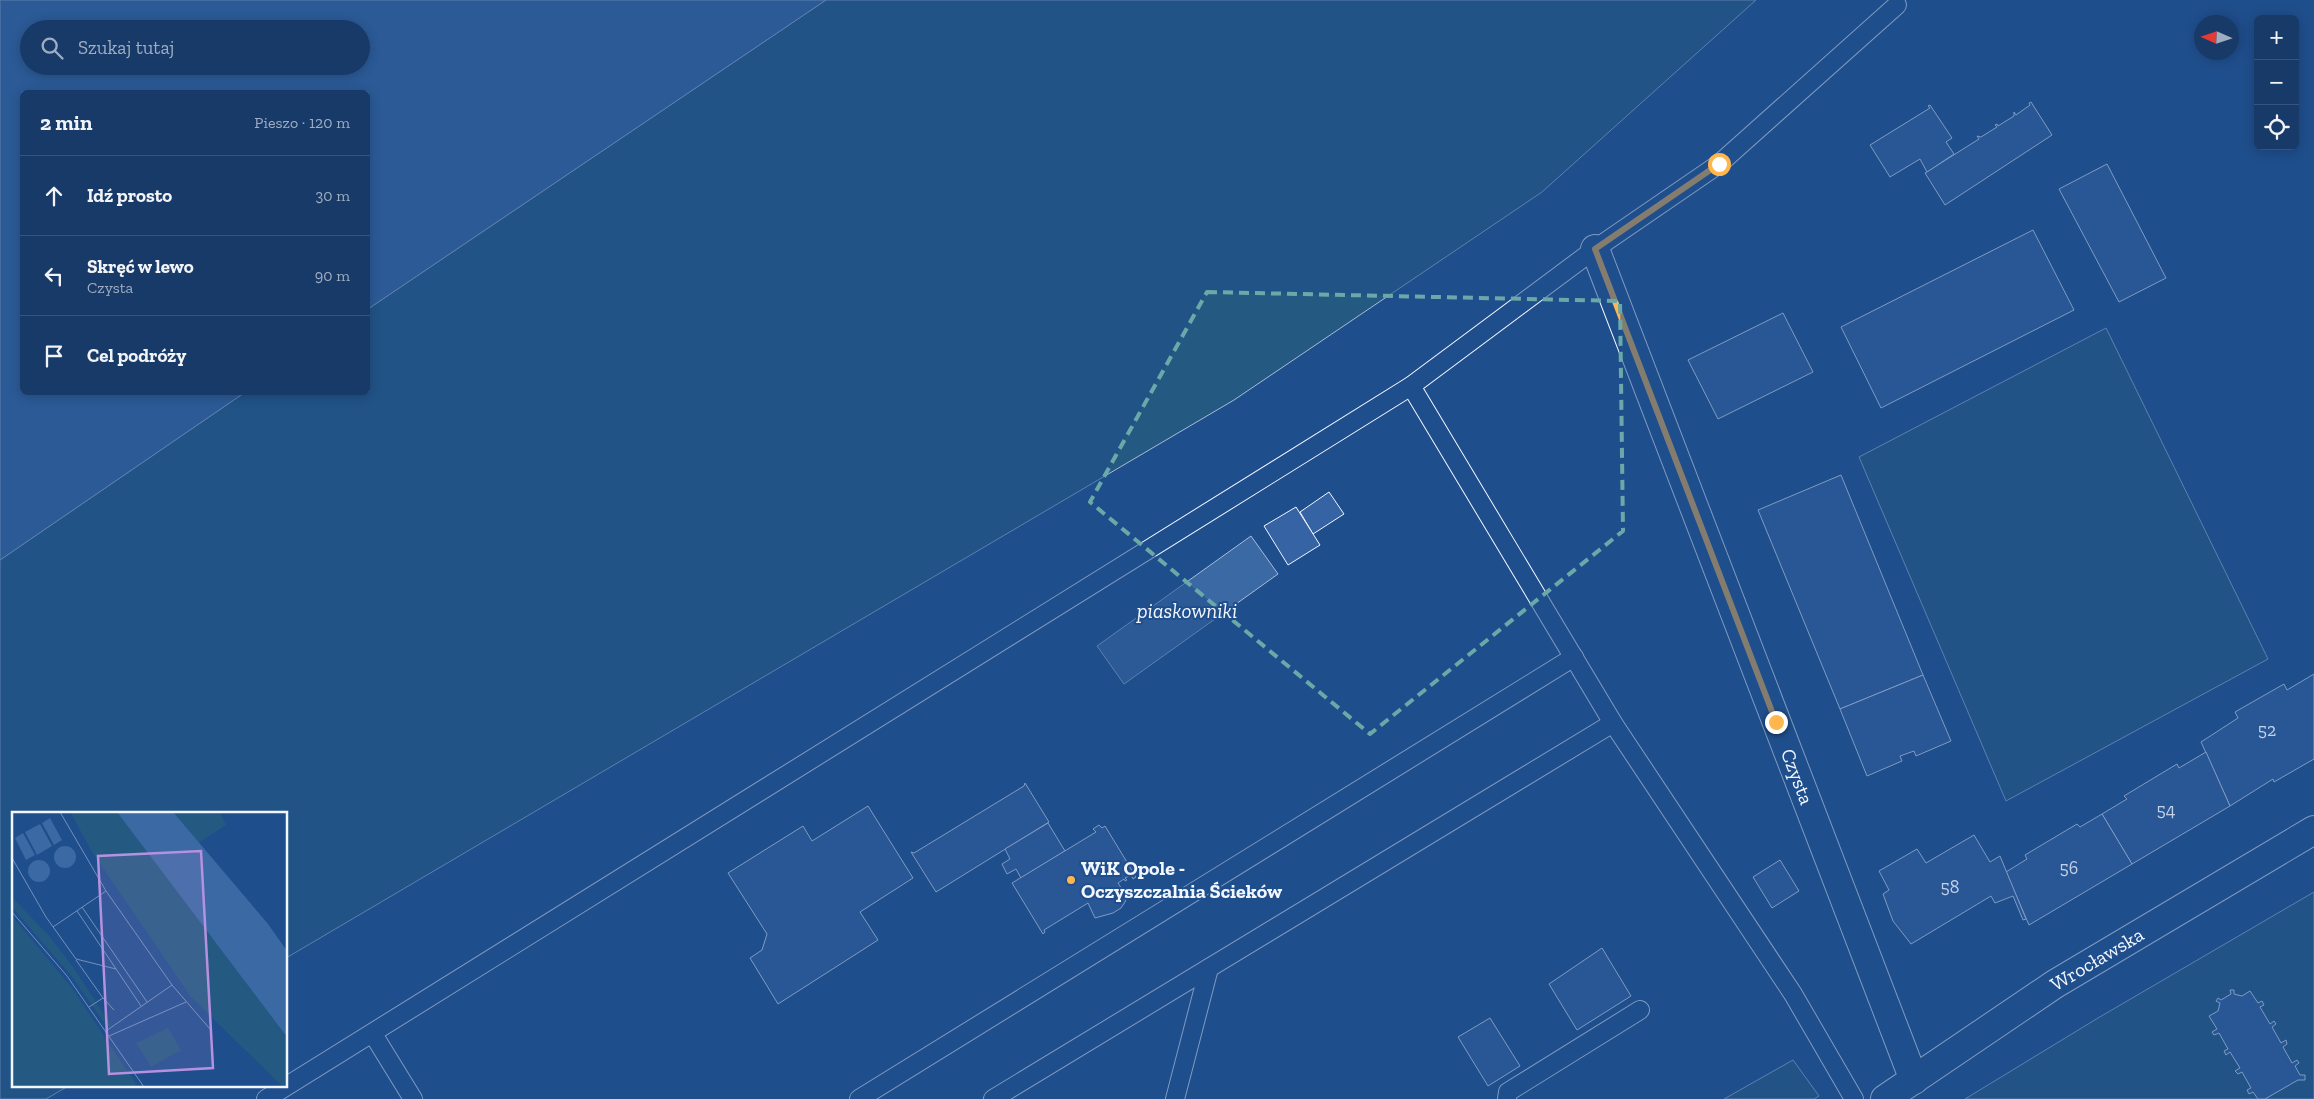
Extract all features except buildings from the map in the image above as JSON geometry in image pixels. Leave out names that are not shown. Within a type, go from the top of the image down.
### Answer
[{"type":"street","name":"Czysta","points":[[1595,249],[1914,1080]]},
{"type":"street","name":"Wrocławska","points":[[1885,1099],[2054,984],[2314,830]]},
{"type":"lane","points":[[288,1086],[1411,386],[1595,249],[1719,164],[1897,6]]},
{"type":"lane","points":[[1411,386],[1613,723],[1793,994],[1854,1099]]},
{"type":"lane","points":[[859,1099],[1574,657]]},
{"type":"lane","points":[[993,1099],[1613,723]]},
{"type":"lane","points":[[1175,1099],[1209,968]]},
{"type":"lane","points":[[1506,1099],[1508,1092],[1640,1010]]},
{"type":"lane","points":[[373,1034],[413,1099]]},
{"type":"lane","points":[[266,1099],[287,1086]]},
{"type":"highlighted area","points":[[1207,292],[1620,301],[1623,531],[1370,734],[1090,502]]},
{"type":"shaded area","points":[[826,0],[1756,0],[1542,192],[1234,400],[288,957],[288,812],[12,812],[12,1086],[68,1086],[46,1099],[0,1099],[0,560],[241,395],[370,395],[370,308]]},
{"type":"shaded area","points":[[2106,328],[2268,659],[2006,801],[1859,457]]},
{"type":"shaded area","points":[[2314,892],[2314,1099],[1965,1099],[2098,1018]]},
{"type":"shaded area","points":[[1793,1060],[1819,1096],[1814,1099],[1724,1099]]},
{"type":"water","points":[[0,0],[826,0],[370,308],[370,90],[20,90],[20,395],[241,395],[0,560]]},
{"type":"water","name":"piaskowniki","points":[[1251,536],[1278,574],[1124,684],[1097,646]]},
{"type":"place","name":"WiK Opole - Oczyszczalnia Ścieków","points":[[1071,880]]},
{"type":"route","points":[[1719,164],[1595,249],[1776,722]]}]
